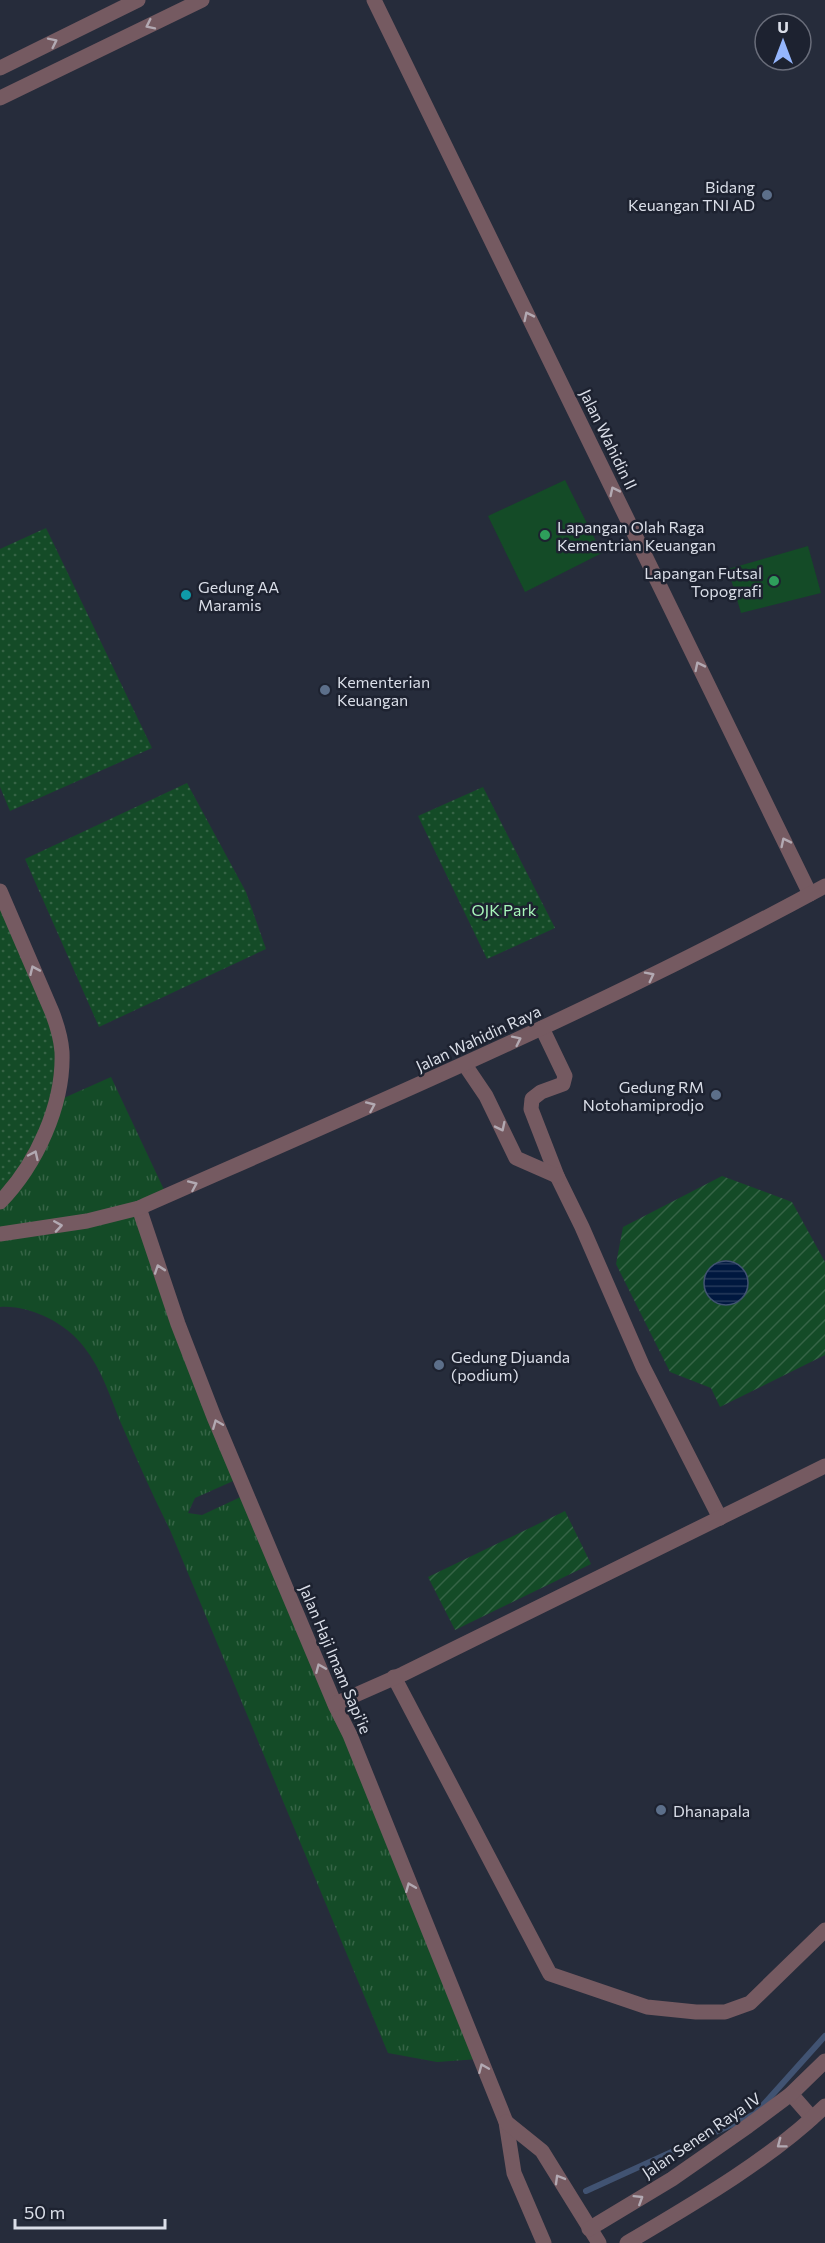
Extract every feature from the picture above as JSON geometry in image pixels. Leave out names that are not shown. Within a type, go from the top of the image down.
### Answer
[{"type":"street","points":[[0,68],[138,0]]},
{"type":"street","points":[[0,98],[202,0]]},
{"type":"street","name":"Jalan Wahidin II","points":[[374,0],[810,894]]},
{"type":"street","name":"Jalan Wahidin Raya","points":[[0,1234],[87,1221],[140,1208],[465,1065],[598,1003],[825,886]]},
{"type":"street","points":[[0,891],[52,1012],[59,1033],[62,1053],[57,1101],[31,1162],[14,1188],[0,1202]]},
{"type":"street","points":[[542,1028],[565,1080],[563,1084],[541,1092],[532,1099],[531,1109],[557,1176],[582,1227],[643,1367],[720,1518]]},
{"type":"street","points":[[465,1065],[486,1096],[516,1158],[557,1176]]},
{"type":"street","name":"Jalan Haji Imam Sapi'ie","points":[[140,1208],[178,1324],[202,1386],[350,1735],[506,2122],[514,2173],[544,2243]]},
{"type":"street","points":[[335,1704],[825,1466]]},
{"type":"street","points":[[394,1677],[550,1974],[646,2007],[696,2012],[725,2012],[750,2003],[825,1930]]},
{"type":"street","name":"Jalan Senen Raya IV","points":[[589,2229],[672,2179],[791,2094],[825,2061]]},
{"type":"street","points":[[791,2094],[812,2118]]},
{"type":"street","points":[[627,2243],[691,2205],[769,2152],[825,2106]]},
{"type":"street","name":"Jalan Haji Imam Sapi'ie","points":[[506,2122],[542,2151],[598,2243]]},
{"type":"green space","name":"Lapangan Olah Raga Kementrian Keuangan","points":[[565,480],[602,553],[525,592],[488,516]]},
{"type":"green space","points":[[46,528],[152,748],[10,811],[0,787],[0,549]]},
{"type":"green space","name":"Lapangan Futsal Topografi","points":[[808,546],[821,593],[741,613],[728,569]]},
{"type":"green space","points":[[187,783],[246,892],[266,949],[99,1027],[25,859]]},
{"type":"green space","name":"OJK Park","points":[[483,787],[555,928],[487,959],[418,816]]},
{"type":"green space","points":[[0,891],[59,1033],[57,1101],[0,1202]]},
{"type":"green space","points":[[111,1077],[167,1196],[136,1205],[0,1232],[0,1202],[57,1101]]},
{"type":"green space","points":[[722,1176],[792,1202],[825,1262],[825,1355],[720,1407],[711,1388],[670,1372],[616,1264],[623,1227]],"holes":[[[732,1261],[747,1275],[748,1289],[740,1301],[704,1279],[718,1262]]]},
{"type":"green space","points":[[139,1208],[240,1478],[195,1498],[188,1513],[202,1515],[247,1494],[479,2059],[437,2062],[388,2053],[170,1530],[100,1373],[90,1355],[68,1330],[35,1312],[0,1307],[0,1233]]},
{"type":"green space","points":[[565,1511],[591,1564],[455,1630],[428,1577]]},
{"type":"water","points":[[726,1261],[734,1262],[742,1267],[747,1275],[747,1291],[742,1299],[734,1304],[726,1305],[718,1304],[710,1299],[705,1291],[704,1283],[705,1275],[710,1267],[718,1262]]},
{"type":"waterway","points":[[586,2191],[755,2114],[825,2036]]},
{"type":"place","name":"Bidang Keuangan TNI AD","points":[[767,195]]},
{"type":"place","name":"Lapangan Olah Raga Kementrian Keuangan","points":[[545,535]]},
{"type":"place","name":"Lapangan Futsal Topografi","points":[[774,581]]},
{"type":"place","name":"Gedung AA Maramis","points":[[186,595]]},
{"type":"place","name":"Kementerian Keuangan","points":[[325,690]]},
{"type":"place","name":"Gedung RM Notohamiprodjo","points":[[716,1095]]},
{"type":"place","name":"Gedung Djuanda (podium)","points":[[439,1365]]},
{"type":"place","name":"Dhanapala","points":[[661,1810]]}]
